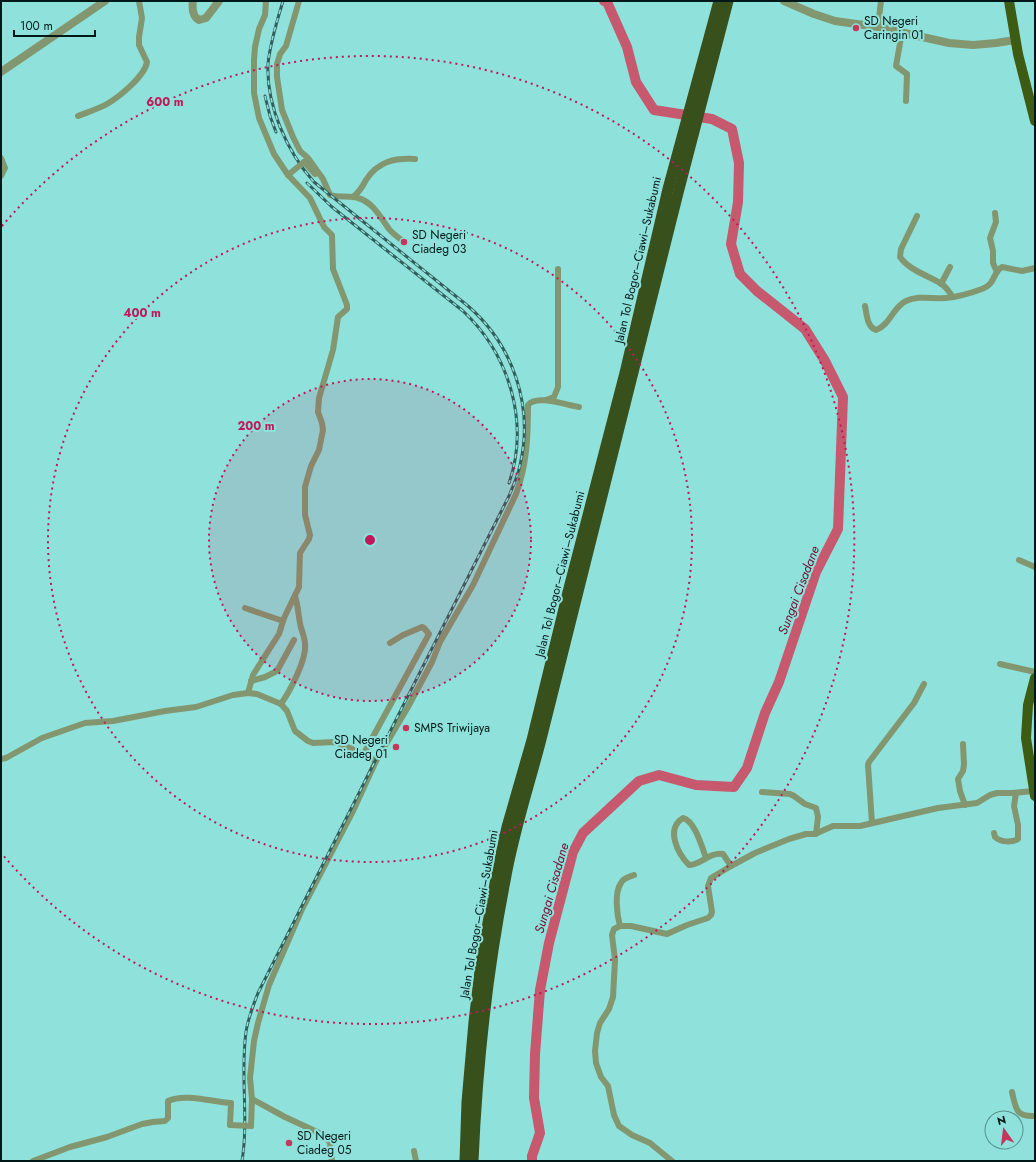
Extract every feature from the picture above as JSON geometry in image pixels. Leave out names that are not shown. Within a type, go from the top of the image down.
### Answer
[{"type":"highway","name":"Jalan Tol Bogor–Ciawi–Sukabumi","points":[[719,1],[719,17]]},
{"type":"highway","name":"Jalan Tol Bogor–Ciawi–Sukabumi","points":[[465,1161],[467,1102],[481,962],[507,827],[532,740],[568,592],[719,17],[728,1]]},
{"type":"highway","points":[[1009,1],[1015,40],[1034,118]]},
{"type":"highway","name":"Jalan Tol Bogor–Ciawi–Sukabumi","points":[[474,1161],[476,1101],[484,1015],[490,963],[505,879],[673,191]]},
{"type":"highway","points":[[1035,678],[1028,705],[1026,721],[1028,750],[1035,793]]},
{"type":"street","points":[[1,72],[105,1]]},
{"type":"street","points":[[78,116],[112,101],[134,82],[145,68],[147,62],[139,45],[142,18],[139,1]]},
{"type":"street","points":[[192,1],[194,17],[199,20],[209,15],[219,1]]},
{"type":"street","points":[[248,693],[251,681],[258,666],[277,638],[299,584],[300,553],[310,535],[305,515],[305,487],[311,466],[319,450],[320,440],[324,430],[318,412],[319,398],[333,350],[338,319],[339,316],[347,310],[347,306],[333,269],[332,235],[324,227],[310,198],[288,175],[274,154],[259,118],[254,93],[255,47],[259,29],[265,15],[266,1]]},
{"type":"street","points":[[299,1],[286,46],[280,54],[277,64],[277,77],[282,110],[293,137],[300,151],[308,158],[323,179],[330,195],[336,197],[359,198],[377,212],[390,230],[404,242]]},
{"type":"street","points":[[784,1],[793,3],[814,14],[835,21],[878,27],[949,43],[964,45],[1015,40]]},
{"type":"street","points":[[878,27],[881,1]]},
{"type":"street","points":[[902,32],[896,66],[907,74],[906,101]]},
{"type":"street","points":[[1,158],[5,168],[1,176]]},
{"type":"street","points":[[353,197],[359,192],[375,168],[400,158],[416,159]]},
{"type":"street","points":[[288,175],[304,162],[326,186]]},
{"type":"street","points":[[995,213],[996,222],[990,238],[993,251],[993,263],[997,272]]},
{"type":"street","points":[[917,216],[901,249],[900,257],[909,265],[941,284],[953,297]]},
{"type":"street","points":[[941,284],[950,267]]},
{"type":"street","points":[[865,306],[870,326],[876,330],[883,326],[906,301],[917,298],[953,297],[986,287],[993,282],[997,272],[1002,267],[1022,271],[1035,268]]},
{"type":"street","points":[[546,400],[554,396],[558,387],[558,269]]},
{"type":"street","points":[[33,1161],[63,1150],[112,1136],[142,1124],[165,1121],[168,1118],[168,1101],[173,1100],[191,1098],[231,1103],[230,1125],[251,1126],[252,1099],[250,1078],[254,1041],[269,985],[302,909],[353,812],[376,761],[408,707],[440,642],[473,585],[516,494],[523,472],[526,451],[529,403],[546,400],[579,407]]},
{"type":"street","points":[[1019,560],[1035,567]]},
{"type":"street","points":[[281,704],[290,689],[303,659],[305,650],[305,642],[295,596]]},
{"type":"street","points":[[245,608],[283,621]]},
{"type":"street","points":[[363,755],[429,634],[422,627],[403,634],[390,643]]},
{"type":"street","points":[[251,681],[265,677],[277,671],[294,640]]},
{"type":"street","points":[[1000,664],[1035,672]]},
{"type":"street","points":[[872,823],[869,762],[914,703],[924,684]]},
{"type":"street","points":[[1,759],[6,758],[38,740],[85,723],[113,721],[165,711],[196,707],[233,695],[248,693],[257,694],[281,704],[287,711],[295,731],[304,739],[313,743],[335,742],[354,749],[376,761]]},
{"type":"street","points":[[964,744],[963,771],[958,779],[965,805]]},
{"type":"street","points":[[762,792],[790,794],[805,804],[816,808],[818,817],[816,834]]},
{"type":"street","points":[[994,834],[1000,841],[1014,841],[1018,839],[1018,825],[1014,806],[1016,793]]},
{"type":"street","points":[[672,1161],[656,1147],[627,1133],[619,1126],[614,1115],[608,1086],[601,1077],[596,1063],[595,1051],[597,1033],[600,1023],[611,1005],[614,992],[615,960],[612,932],[614,929],[620,926],[631,926],[667,934],[708,918],[712,912],[709,882],[713,877],[755,853],[789,839],[806,834],[816,834],[836,826],[856,826],[938,808],[977,803],[993,794],[1035,793]]},
{"type":"street","points":[[706,858],[692,826],[687,819],[683,818],[678,821],[675,826],[674,837],[678,849],[689,865],[693,865],[715,854],[723,854],[731,866]]},
{"type":"street","points":[[620,926],[617,914],[619,887],[625,878],[634,875]]},
{"type":"street","points":[[1012,1092],[1018,1112],[1022,1115],[1035,1116]]},
{"type":"street","points":[[252,1099],[263,1106],[326,1136],[330,1143],[332,1161]]},
{"type":"street","points":[[414,1151],[416,1161]]},
{"type":"waterway","name":"Sungai Cisadane","points":[[532,1161],[532,1156],[540,1133],[534,1098],[535,1054],[540,990],[549,943],[573,852],[583,833],[639,781],[659,775],[696,785],[734,787],[747,768],[765,713],[779,682],[816,572],[838,529],[843,397],[825,361],[805,329],[757,291],[740,274],[731,244],[738,202],[739,163],[732,129],[712,119],[654,110],[636,82],[627,47],[607,2],[604,1]]},
{"type":"railway","points":[[242,1161],[245,1129],[244,1048],[248,1022],[258,993],[509,496],[519,469],[524,443],[522,399],[516,378],[508,358],[497,339],[484,322],[468,306],[314,182],[295,157],[280,127],[268,80],[270,48],[283,1]]},
{"type":"railway","points":[[265,96],[276,132]]},
{"type":"railway","points":[[307,183],[332,207],[463,311],[479,328],[493,347],[511,390],[516,413],[517,436],[515,460],[509,483]]},
{"type":"place","name":"SD Negeri Caringin 01","points":[[856,28]]},
{"type":"place","name":"SD Negeri Ciadeg 03","points":[[404,242]]},
{"type":"place","name":"SMPS Triwijaya","points":[[406,728]]},
{"type":"place","name":"SD Negeri Ciadeg 01","points":[[396,747]]},
{"type":"place","name":"SD Negeri Ciadeg 05","points":[[289,1143]]}]
